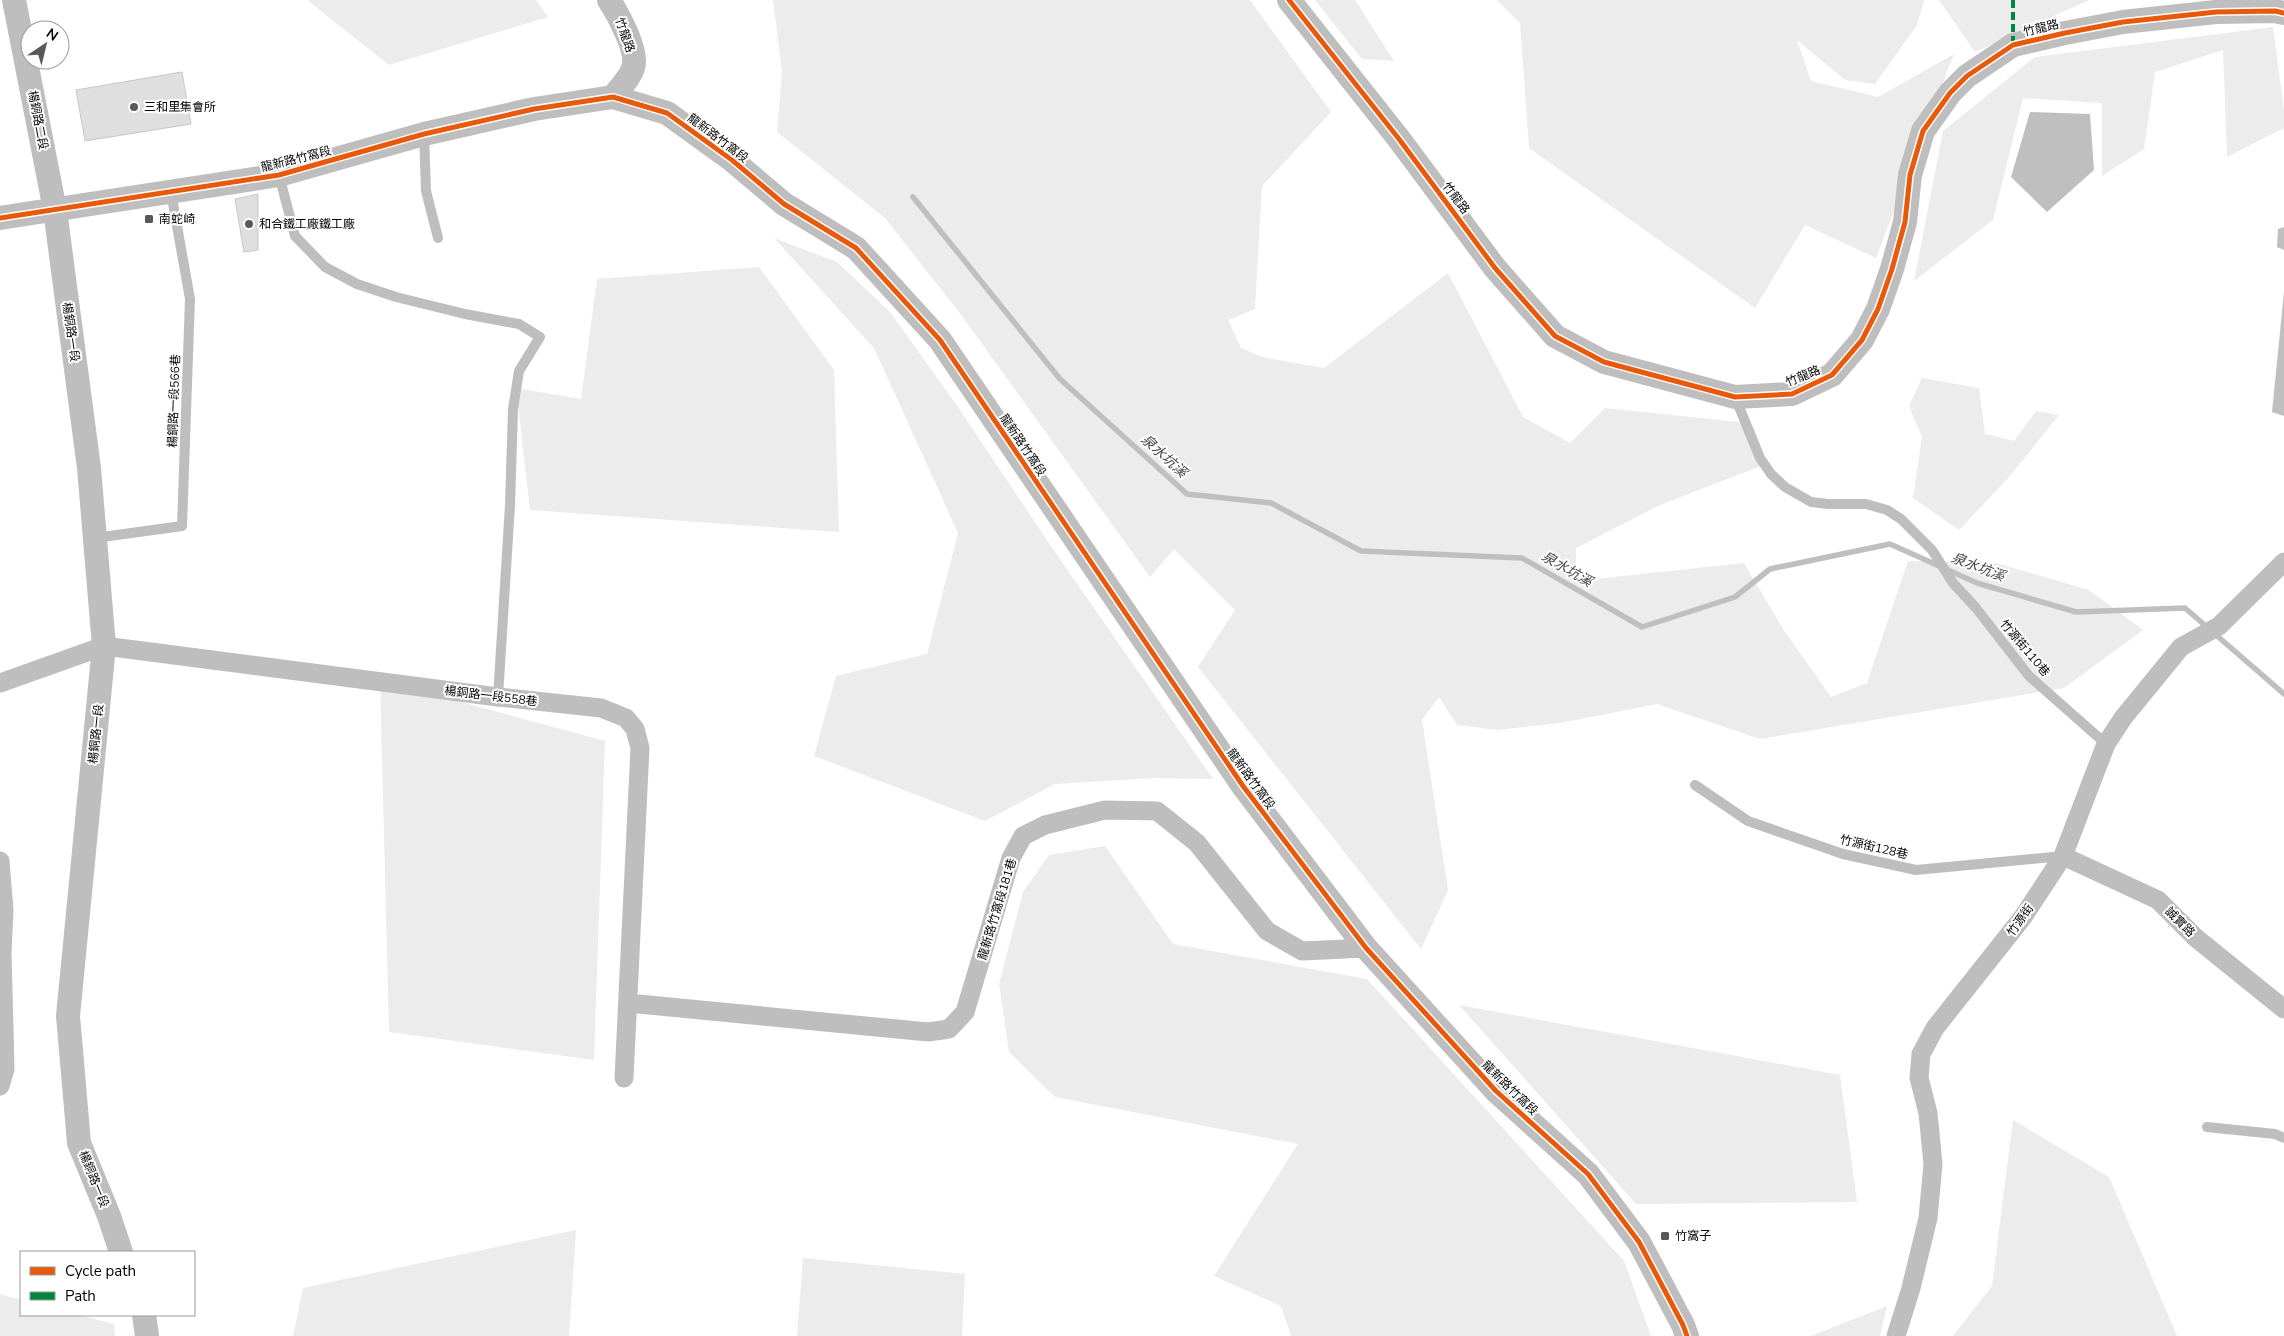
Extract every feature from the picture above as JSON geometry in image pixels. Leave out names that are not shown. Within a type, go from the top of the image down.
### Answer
[{"type":"street","name":"楊銅路二段","points":[[14,0],[55,210]]},
{"type":"street","name":"竹龍路","points":[[609,0],[619,15],[632,52],[634,68],[613,97]]},
{"type":"street","name":"竹龍路","points":[[1289,0],[1399,139],[1495,268],[1555,336],[1604,362],[1735,397],[1792,394],[1832,375],[1862,340],[1878,309],[1892,269],[1905,222],[1910,176],[1924,131],[1950,93],[1967,76],[2013,45],[2064,33],[2123,22],[2216,12],[2275,11],[2284,13]]},
{"type":"street","name":"龍新路竹窩段","points":[[0,218],[279,176],[424,134],[534,109],[613,97],[667,113],[732,160],[784,204],[856,248],[940,340],[1243,786],[1366,948],[1496,1091],[1588,1174],[1639,1242],[1687,1336]]},
{"type":"street","name":"楊銅路一段","points":[[55,210],[89,468],[104,646],[68,1016],[79,1143],[109,1216],[121,1251]]},
{"type":"street","name":"竹源街","points":[[1896,1336],[1911,1288],[1929,1209],[1933,1164],[1928,1113],[1920,1078],[1921,1054],[1935,1028],[2023,917],[2063,856],[2106,744],[2123,718],[2181,647],[2219,626],[2284,562]]},
{"type":"street","name":"楊銅路一段558巷","points":[[0,683],[104,646],[498,697],[601,708],[626,718],[635,729],[640,748],[624,1078]]},
{"type":"street","name":"龍新路竹窩段181巷","points":[[628,1003],[928,1032],[949,1028],[965,1012],[1011,858],[1023,836],[1045,825],[1105,810],[1157,811],[1196,842],[1267,931],[1302,951],[1366,948]]},
{"type":"street","name":"誠實路","points":[[2063,856],[2158,900],[2196,938],[2284,1009]]},
{"type":"street","points":[[0,861],[4,910],[2,952],[5,1069],[0,1086]]},
{"type":"street","points":[[144,1316],[146,1336]]},
{"type":"lane","points":[[424,134],[426,191],[438,238]]},
{"type":"lane","points":[[279,176],[295,236],[325,267],[356,284],[396,297],[465,314],[519,324],[540,337],[519,371],[513,409],[510,505],[498,697]]},
{"type":"lane","name":"楊銅路一段566巷","points":[[95,538],[182,526],[190,299],[171,192]]},
{"type":"lane","name":"竹源街110巷","points":[[1735,397],[1760,458],[1771,474],[1785,487],[1811,502],[1866,504],[1887,510],[1901,519],[1932,550],[1953,583],[1976,608],[2029,676],[2106,744]]},
{"type":"lane","name":"竹源街128巷","points":[[1695,785],[1748,821],[1843,854],[1916,870],[2063,856]]},
{"type":"lane","points":[[2207,1127],[2275,1134],[2284,1138]]},
{"type":"shaded area","points":[[307,0],[536,0],[548,17],[389,65]]},
{"type":"shaded area","points":[[773,0],[1250,0],[1331,112],[1262,186],[1255,309],[1228,320],[1241,348],[1262,357],[1324,368],[1448,273],[1523,417],[1570,443],[1605,408],[1748,423],[1766,464],[1660,505],[1576,548],[1576,581],[1744,563],[1783,629],[1831,697],[1867,683],[1908,561],[1996,563],[2089,590],[2143,630],[2064,688],[1760,739],[1657,704],[1560,723],[1498,730],[1457,725],[1439,697],[1422,720],[1448,890],[1421,949],[1198,667],[1235,610],[1174,549],[1150,577],[962,316],[885,218],[777,132],[782,72]]},
{"type":"shaded area","points":[[1315,0],[1355,0],[1394,61],[1362,59]]},
{"type":"shaded area","points":[[1497,0],[1924,0],[1917,25],[1875,84],[1845,80],[1797,40],[1811,81],[1878,97],[1954,54],[1876,258],[1805,225],[1755,308],[1529,148],[1520,23]]},
{"type":"shaded area","points":[[1939,0],[2089,0],[1975,52]]},
{"type":"shaded area","points":[[2273,27],[2284,110],[2284,128],[2227,157],[2223,50],[2155,72],[2144,149],[2102,176],[2102,103],[2023,98],[1993,220],[1914,281],[1943,131],[2035,57]]},
{"type":"shaded area","points":[[2030,112],[2090,114],[2094,170],[2047,212],[2011,177]]},
{"type":"shaded area","points":[[2284,227],[2284,250],[2277,247],[2278,229]]},
{"type":"shaded area","points":[[774,238],[837,262],[890,312],[958,407],[1057,555],[1213,779],[1154,778],[1055,784],[985,821],[814,756],[836,676],[927,654],[958,533],[874,348]]},
{"type":"shaded area","points":[[759,267],[834,370],[839,532],[530,510],[516,388],[581,399],[597,279]]},
{"type":"shaded area","points":[[2284,292],[2284,416],[2272,412]]},
{"type":"shaded area","points":[[1922,378],[1979,388],[1985,434],[2014,441],[2036,411],[2059,415],[2009,477],[1959,530],[1913,498],[1922,437],[1909,406]]},
{"type":"shaded area","points":[[380,680],[605,741],[594,1060],[389,1032]]},
{"type":"shaded area","points":[[1105,846],[1173,944],[1367,979],[1624,1261],[1651,1336],[1291,1336],[1281,1306],[1214,1276],[1298,1144],[1055,1097],[1009,1052],[999,984],[1023,892],[1049,855]]},
{"type":"shaded area","points":[[1459,1005],[1840,1075],[1857,1202],[1636,1204]]},
{"type":"shaded area","points":[[2013,1120],[2109,1177],[2177,1336],[1953,1336],[1992,1286]]},
{"type":"shaded area","points":[[576,1230],[569,1336],[293,1336],[303,1288]]},
{"type":"shaded area","points":[[803,1258],[965,1274],[962,1336],[797,1336]]},
{"type":"shaded area","points":[[0,1294],[20,1300],[20,1316],[83,1316],[114,1324],[115,1336],[0,1336]]},
{"type":"shaded area","points":[[1887,1306],[1880,1336],[1811,1336]]},
{"type":"building","name":"三和里集會所","points":[[182,72],[191,124],[85,141],[76,90]]},
{"type":"building","name":"和合鐵工廠鐵工廠","points":[[258,194],[258,250],[244,252],[235,199]]},
{"type":"waterway","name":"泉水坑溪","points":[[913,197],[1060,379],[1187,494],[1271,503],[1361,551],[1522,558],[1642,627],[1735,597],[1770,569],[1890,544],[1977,583],[2076,612],[2185,608],[2284,694]]},
{"type":"marked path","points":[[2013,0],[2013,45]]},
{"type":"cycle path","points":[[1289,0],[1399,139],[1495,268],[1555,336],[1604,362],[1735,397],[1792,394],[1832,375],[1862,340],[1878,309],[1892,269],[1905,222],[1910,175],[1923,131],[1950,93],[1967,76],[2013,45],[2065,33],[2123,22],[2216,12],[2275,11],[2284,13]]},
{"type":"cycle path","points":[[0,218],[279,175],[424,134],[534,109],[613,97],[667,113],[732,160],[784,204],[856,248],[940,340],[1243,786],[1366,948],[1496,1091],[1588,1174],[1639,1242],[1687,1336]]},
{"type":"place","name":"三和里集會所","points":[[134,107]]},
{"type":"place","name":"南蛇崎","points":[[149,219]]},
{"type":"place","name":"和合鐵工廠鐵工廠","points":[[249,224]]},
{"type":"place","name":"竹窩子","points":[[1665,1236]]}]
